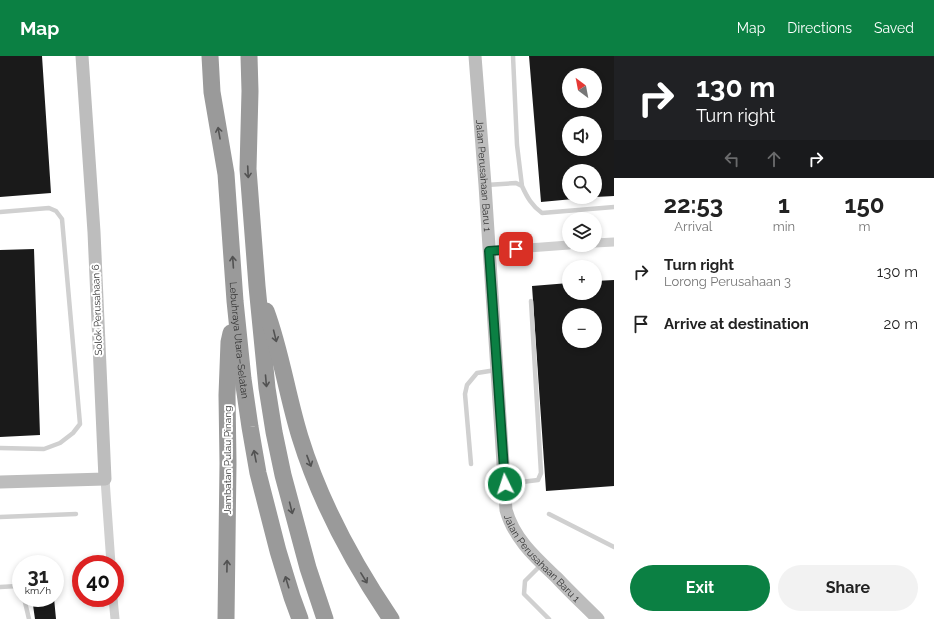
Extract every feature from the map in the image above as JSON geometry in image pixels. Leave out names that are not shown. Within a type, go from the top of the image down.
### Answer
[{"type":"highway","name":"Lebuhraya Utara–Selatan","points":[[210,56],[212,92],[226,174],[235,301],[248,413],[258,473],[278,552],[300,619]]},
{"type":"highway","points":[[249,56],[250,91],[248,169],[267,388],[283,475],[312,580],[325,619]]},
{"type":"highway","points":[[257,286],[273,329],[288,394],[300,437],[318,486],[346,547],[357,567],[391,619]]},
{"type":"highway","name":"Jambatan Pulau Pinang","points":[[226,619],[228,471],[227,396],[229,342],[235,301]]},
{"type":"street","name":"Solok Perusahaan 6","points":[[82,56],[94,232],[105,479],[110,555]]},
{"type":"street","name":"Jalan Perusahaan Baru 1","points":[[475,56],[506,510],[509,521],[517,535],[530,551],[598,619]]},
{"type":"street","points":[[602,243],[614,242]]},
{"type":"street","points":[[489,251],[562,246]]},
{"type":"street","points":[[0,482],[105,479]]},
{"type":"street","points":[[114,607],[115,619]]},
{"type":"lane","points":[[513,56],[517,145],[522,186],[532,206],[542,213],[614,207]]},
{"type":"lane","points":[[485,185],[516,183],[522,186]]},
{"type":"lane","points":[[0,212],[49,208],[56,211],[62,219],[80,424],[73,433],[60,443],[44,449],[0,448]]},
{"type":"lane","points":[[505,484],[538,480],[541,473],[531,300]]},
{"type":"lane","points":[[471,464],[465,394],[466,385],[477,373],[497,370]]},
{"type":"lane","points":[[0,517],[76,514]]},
{"type":"lane","points":[[549,514],[614,547]]},
{"type":"lane","points":[[542,564],[525,582],[524,594],[549,619]]},
{"type":"lane","points":[[0,587],[12,586]]},
{"type":"lane","points":[[26,607],[28,619]]},
{"type":"building","points":[[0,56],[42,56],[51,193],[0,197]]},
{"type":"building","points":[[529,56],[614,56],[614,196],[602,197],[602,164],[562,164],[562,200],[541,202]]},
{"type":"building","points":[[34,249],[40,435],[0,437],[0,250]]},
{"type":"building","points":[[614,280],[614,486],[546,491],[532,286],[562,284],[562,300],[602,300],[602,281]]},
{"type":"building","points":[[33,607],[55,607],[56,619],[35,619]]},
{"type":"route","points":[[505,484],[489,251],[516,249]]}]
